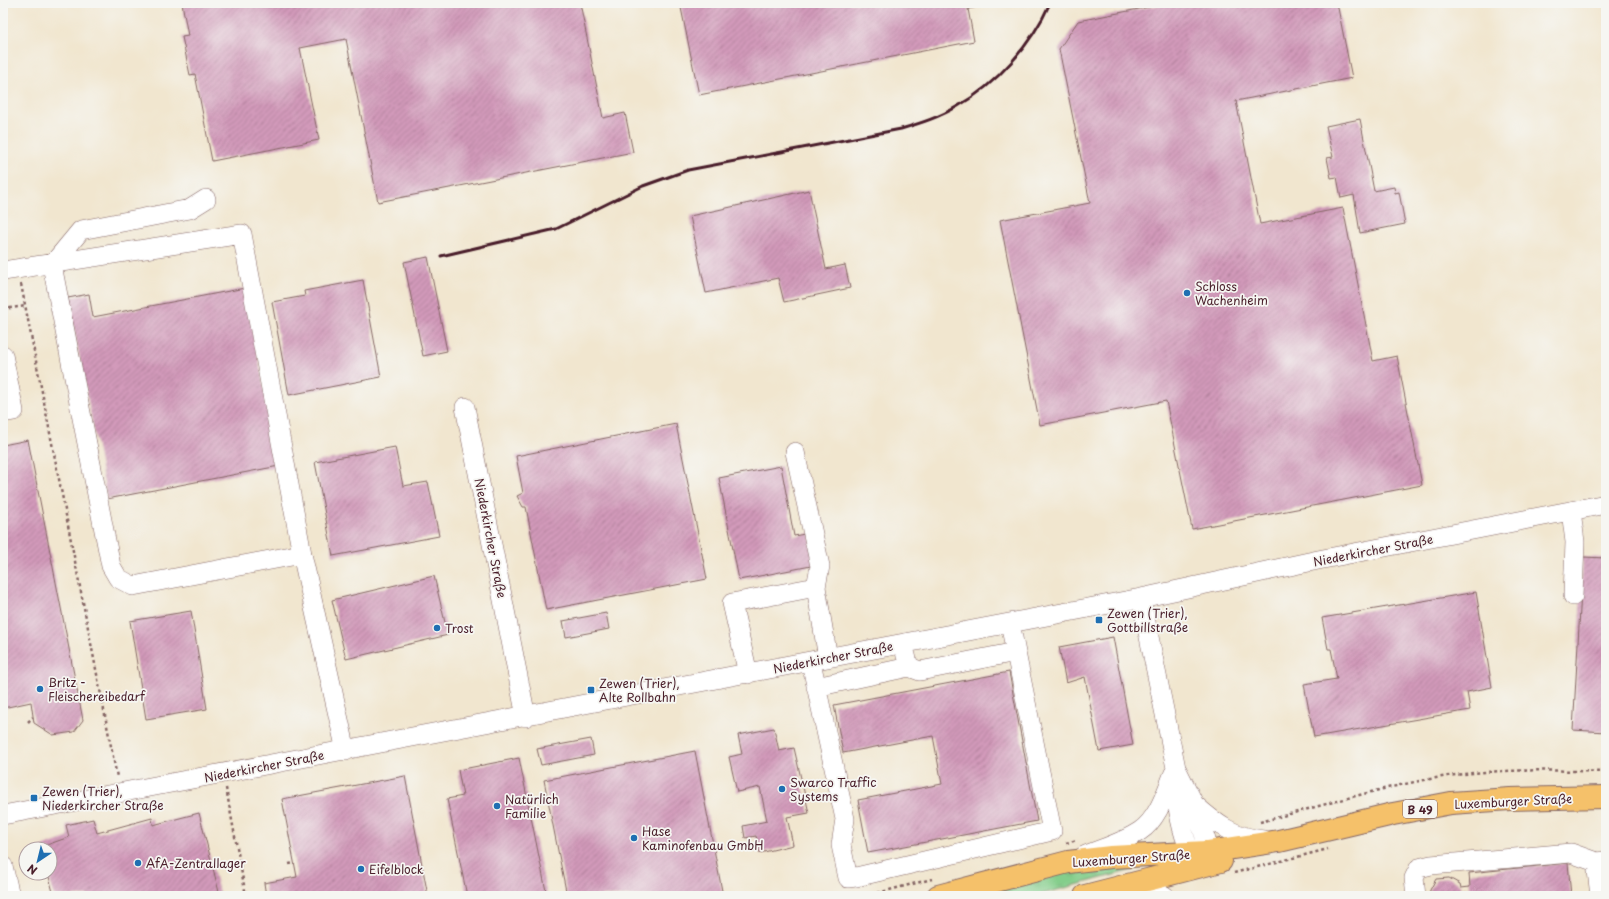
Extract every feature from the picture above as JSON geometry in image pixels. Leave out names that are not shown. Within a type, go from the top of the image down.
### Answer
[{"type":"main road","name":"Luxemburger Straße","points":[[1085,896],[1128,886],[1200,857],[1279,841],[1393,814],[1451,803],[1510,799],[1606,797]]},
{"type":"main road","name":"Luxemburger Straße","points":[[938,896],[1068,862],[1111,857],[1200,857]]},
{"type":"street","points":[[52,265],[81,230],[190,209],[206,199]]},
{"type":"street","points":[[11,270],[52,265],[242,234],[302,554],[346,751]]},
{"type":"street","points":[[52,265],[111,566],[118,578],[133,586],[302,554]]},
{"type":"street","points":[[3,355],[14,411],[3,414]]},
{"type":"street","name":"Niederkircher Straße","points":[[465,406],[526,717]]},
{"type":"street","points":[[795,452],[820,566],[816,588],[819,660],[816,687],[845,819],[841,845],[844,865],[848,878],[1052,831],[1010,623]]},
{"type":"street","name":"Niederkircher Straße","points":[[3,815],[526,717],[1141,598],[1318,560],[1606,504]]},
{"type":"street","points":[[1571,511],[1575,547],[1573,596]]},
{"type":"street","points":[[748,674],[732,603],[816,588]]},
{"type":"street","points":[[1141,598],[1176,768],[1176,788],[1184,831],[1200,857]]},
{"type":"street","points":[[903,644],[908,667]]},
{"type":"street","points":[[816,687],[908,667],[924,671],[1016,652]]},
{"type":"street","points":[[1176,768],[1194,804],[1206,837],[1200,857]]},
{"type":"street","points":[[1068,862],[1141,831],[1158,809],[1176,768]]},
{"type":"street","points":[[1194,804],[1218,824],[1235,835],[1251,839],[1279,841]]},
{"type":"street","points":[[1416,896],[1414,878],[1419,868],[1431,865],[1571,854],[1601,862],[1600,896]]},
{"type":"street","points":[[3,866],[10,896]]},
{"type":"street","points":[[1128,886],[1153,890],[1165,896]]},
{"type":"path","points":[[11,270],[26,306],[120,792]]},
{"type":"path","points":[[3,309],[26,306]]},
{"type":"path","points":[[28,722],[33,717]]},
{"type":"path","points":[[1256,824],[1378,791],[1437,778],[1535,769],[1606,772]]},
{"type":"path","points":[[224,774],[246,896]]},
{"type":"path","points":[[1231,874],[1333,848]]},
{"type":"path","points":[[289,864],[294,863]]},
{"type":"green space","points":[[1158,863],[1035,896],[973,896],[1090,866]]},
{"type":"building","points":[[182,3],[580,3],[603,118],[625,113],[633,152],[378,202],[346,39],[300,48],[319,140],[212,161],[195,74],[190,75],[182,37],[188,36]]},
{"type":"building","points":[[680,3],[992,4],[968,9],[974,41],[699,95]]},
{"type":"building","name":"Schloss Wachenheim","points":[[1169,3],[1337,3],[1352,78],[1236,101],[1260,224],[1343,208],[1373,361],[1397,356],[1422,485],[1192,529],[1166,401],[1040,425],[1000,220],[1090,203],[1059,49],[1078,21]]},
{"type":"building","points":[[1360,119],[1374,191],[1394,187],[1395,193],[1399,192],[1405,224],[1360,233],[1354,195],[1341,198],[1337,177],[1331,178],[1327,158],[1333,157],[1326,126]]},
{"type":"building","points":[[809,190],[826,269],[845,265],[850,288],[784,302],[778,278],[706,293],[690,216]]},
{"type":"building","points":[[428,257],[447,351],[423,356],[404,262]]},
{"type":"building","points":[[363,280],[381,377],[289,395],[272,302],[305,296],[304,291]]},
{"type":"building","points":[[245,288],[279,466],[107,499],[68,298],[89,294],[93,317]]},
{"type":"building","points":[[676,424],[707,579],[546,610],[526,507],[523,507],[517,496],[523,493],[516,456]]},
{"type":"building","points":[[28,440],[83,720],[74,732],[53,735],[34,723],[31,702],[3,708],[3,445]]},
{"type":"building","points":[[395,447],[403,486],[428,482],[439,536],[333,556],[315,462]]},
{"type":"building","points":[[781,466],[794,536],[810,533],[816,565],[739,580],[719,478]]},
{"type":"building","points":[[1583,557],[1606,558],[1606,732],[1573,730]]},
{"type":"building","points":[[434,576],[448,635],[346,659],[332,600]]},
{"type":"building","points":[[1476,592],[1492,687],[1467,692],[1470,710],[1314,737],[1304,684],[1337,679],[1331,649],[1328,649],[1322,618]]},
{"type":"building","points":[[191,611],[207,709],[146,719],[130,621]]},
{"type":"building","points":[[606,613],[609,629],[566,637],[563,621]]},
{"type":"building","points":[[1113,637],[1133,745],[1099,751],[1085,677],[1066,683],[1059,647]]},
{"type":"building","points":[[1009,672],[1037,821],[868,853],[858,800],[942,784],[933,736],[843,753],[834,705]]},
{"type":"building","name":"Swarco Traffic Systems","points":[[774,728],[779,751],[794,748],[809,813],[787,817],[793,845],[760,853],[756,836],[745,838],[743,826],[767,821],[760,787],[737,792],[729,757],[742,754],[738,735]]},
{"type":"building","points":[[591,739],[594,755],[541,765],[537,749]]},
{"type":"building","name":"Hase Kaminofenbau GmbH","points":[[695,751],[723,896],[567,896],[544,780]]},
{"type":"building","points":[[519,758],[547,896],[467,896],[447,799],[463,796],[458,770]]},
{"type":"building","points":[[405,776],[428,896],[266,896],[264,883],[297,877],[282,799]]},
{"type":"building","points":[[199,813],[220,896],[54,896],[50,881],[58,881],[58,841],[69,837],[66,825],[93,819],[97,833],[152,818],[153,825]]},
{"type":"building","points":[[1568,863],[1571,896],[1471,896],[1471,893],[1461,894],[1462,896],[1429,896],[1430,890],[1436,879],[1449,878],[1460,884],[1461,888],[1470,887],[1469,873]]},
{"type":"railway","points":[[441,256],[556,229],[643,186],[688,170],[901,129],[937,117],[972,97],[1000,75],[1034,33],[1050,3]]},
{"type":"place","name":"Schloss Wachenheim","points":[[1187,293]]},
{"type":"place","name":"Zewen (Trier), Gottbillstraße","points":[[1099,620]]},
{"type":"place","name":"Trost","points":[[437,628]]},
{"type":"place","name":"Britz - Fleischereibedarf","points":[[40,689]]},
{"type":"place","name":"Zewen (Trier), Alte Rollbahn","points":[[591,690]]},
{"type":"place","name":"Swarco Traffic Systems","points":[[782,789]]},
{"type":"place","name":"Zewen (Trier), Niederkircher Straße","points":[[34,798]]},
{"type":"place","name":"Natürlich Familie","points":[[497,806]]},
{"type":"place","name":"Hase Kaminofenbau GmbH","points":[[634,838]]},
{"type":"place","name":"AfA-Zentrallager","points":[[138,863]]},
{"type":"place","name":"Eifelblock","points":[[361,869]]}]
